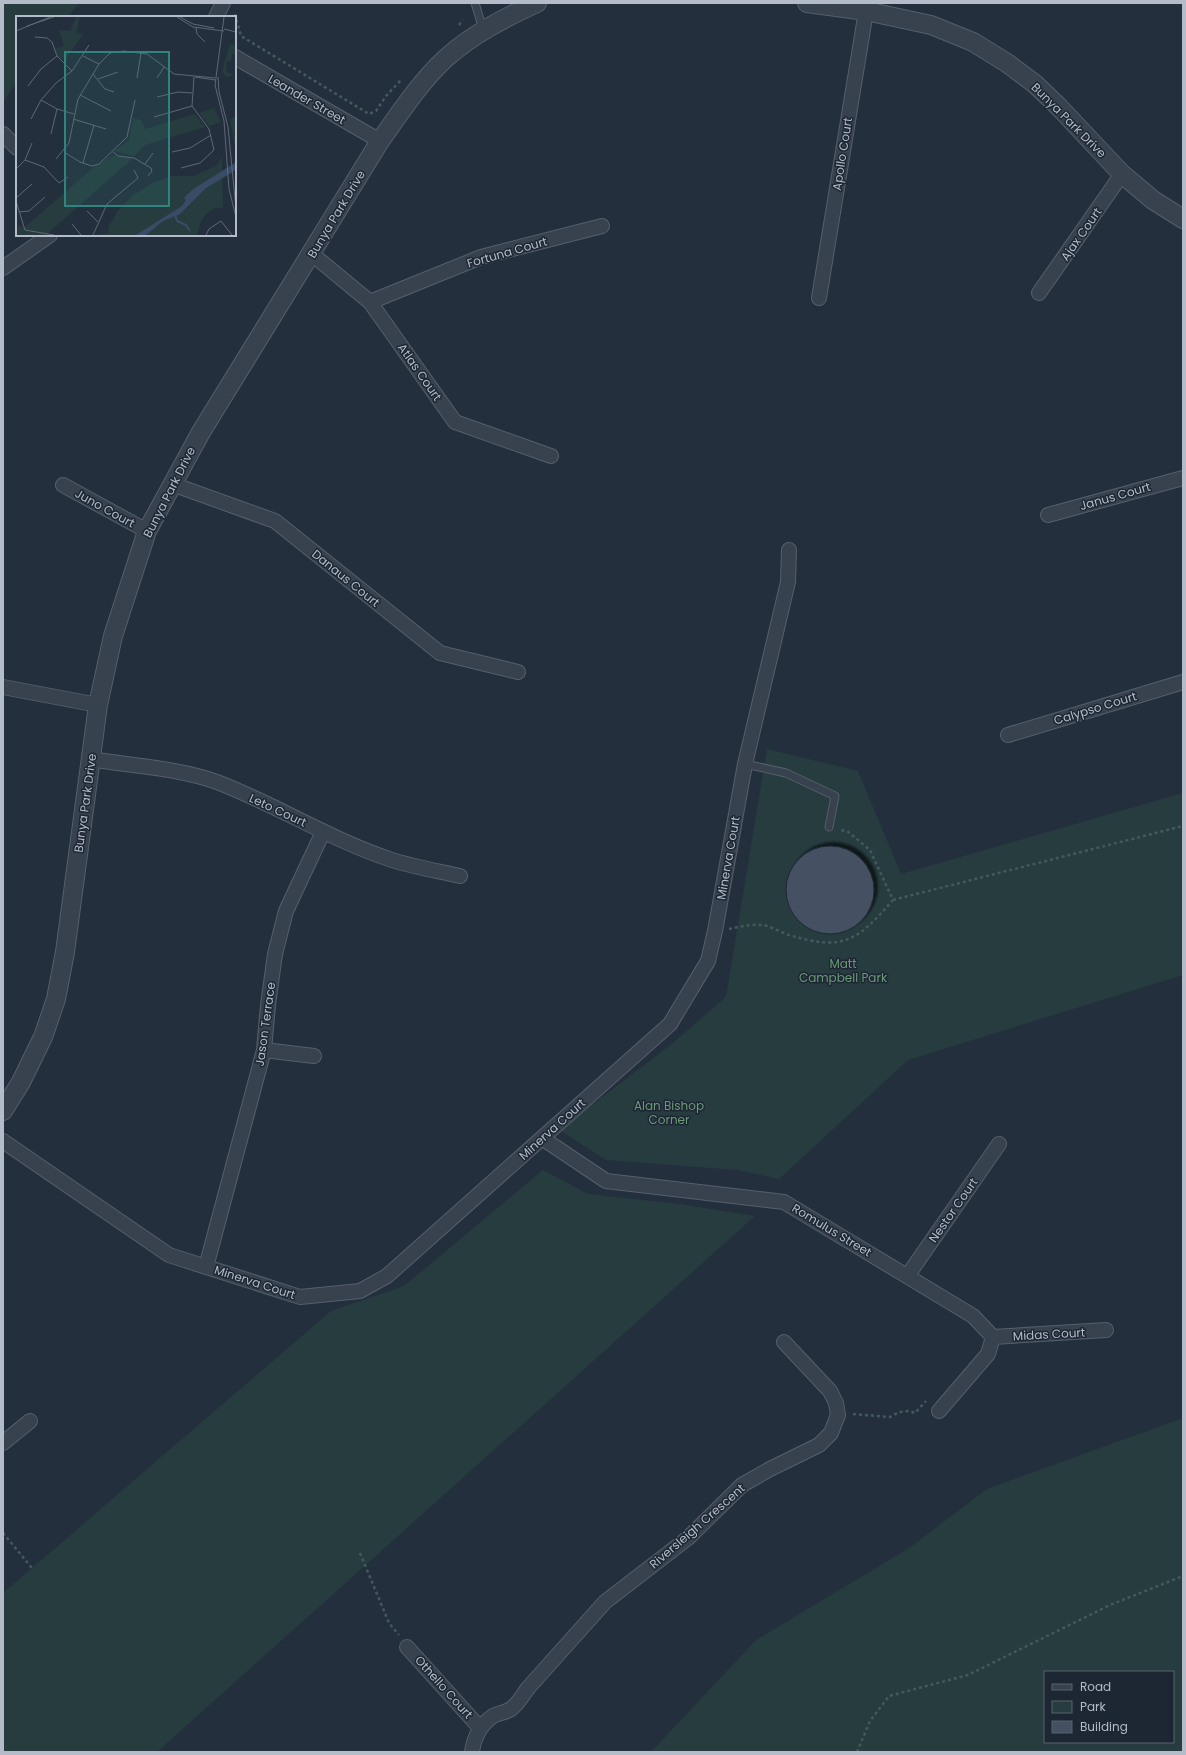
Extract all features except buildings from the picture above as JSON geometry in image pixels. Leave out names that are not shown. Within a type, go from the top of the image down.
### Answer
[{"type":"street","points":[[216,16],[223,3]]},
{"type":"street","name":"Bunya Park Drive","points":[[3,1111],[21,1082],[43,1037],[56,999],[65,952],[98,705],[113,636],[147,531],[201,432],[312,254],[380,141],[409,100],[445,58],[483,30],[537,3]]},
{"type":"street","name":"Bunya Park Drive","points":[[806,3],[866,11],[931,25],[973,42],[1007,63],[1034,84],[1059,107],[1122,174],[1153,200],[1183,220]]},
{"type":"street","name":"Apollo Court","points":[[818,298],[866,11]]},
{"type":"street","name":"Leander Street","points":[[236,58],[380,141]]},
{"type":"street","points":[[3,134],[16,147]]},
{"type":"street","name":"Ajax Court","points":[[1039,293],[1122,174]]},
{"type":"street","name":"Fortuna Court","points":[[370,302],[481,257],[602,226]]},
{"type":"street","points":[[3,268],[49,236]]},
{"type":"street","name":"Atlas Court","points":[[312,254],[370,302],[455,422],[551,456]]},
{"type":"street","name":"Janus Court","points":[[1048,515],[1183,478]]},
{"type":"street","name":"Danaus Court","points":[[172,484],[275,521],[440,653],[518,672]]},
{"type":"street","name":"Juno Court","points":[[63,485],[147,531]]},
{"type":"street","name":"Minerva Court","points":[[3,1141],[168,1255],[300,1297],[360,1291],[387,1276],[670,1024],[708,961],[715,931],[744,764],[788,582],[789,550]]},
{"type":"street","name":"Calypso Court","points":[[1008,734],[1183,682]]},
{"type":"street","points":[[3,686],[98,705]]},
{"type":"street","name":"Leto Court","points":[[91,759],[183,773],[216,782],[270,805],[323,832],[393,861],[460,876]]},
{"type":"street","name":"Jason Terrace","points":[[206,1267],[264,1050],[275,954],[286,911],[323,832]]},
{"type":"street","points":[[264,1050],[314,1056]]},
{"type":"street","name":"Romulus Street","points":[[542,1138],[606,1181],[784,1202],[908,1275],[973,1316],[993,1337]]},
{"type":"street","name":"Nestor Court","points":[[908,1275],[999,1144]]},
{"type":"street","name":"Midas Court","points":[[993,1337],[1106,1330]]},
{"type":"street","points":[[939,1411],[988,1354],[993,1337]]},
{"type":"street","points":[[784,1342],[830,1391],[836,1403],[838,1415]]},
{"type":"street","name":"Riversleigh Crescent","points":[[472,1752],[474,1738],[480,1728],[494,1716],[511,1709],[521,1700],[528,1688],[606,1602],[688,1538],[742,1485],[770,1469],[820,1446],[831,1433],[838,1415]]},
{"type":"street","points":[[3,1444],[30,1421]]},
{"type":"street","name":"Othello Court","points":[[407,1647],[480,1728]]},
{"type":"lane","points":[[475,3],[483,30]]},
{"type":"lane","points":[[744,764],[786,773],[835,796],[829,827]]},
{"type":"path","points":[[236,18],[241,36],[369,114],[376,111],[386,96],[405,76]]},
{"type":"path","points":[[455,31],[463,20]]},
{"type":"path","points":[[715,931],[761,925],[816,942],[840,942],[858,936],[872,924],[893,900],[1183,826]]},
{"type":"path","points":[[829,827],[848,832],[870,850],[893,900]]},
{"type":"path","points":[[838,1415],[860,1414],[890,1417],[899,1412],[909,1411],[915,1413],[926,1401],[939,1411]]},
{"type":"path","points":[[3,1533],[32,1568]]},
{"type":"path","points":[[360,1553],[390,1622],[407,1647]]},
{"type":"path","points":[[857,1752],[870,1721],[889,1696],[968,1675],[1110,1605],[1183,1576]]},
{"type":"green space","points":[[3,3],[79,3],[69,16],[16,16],[16,84],[3,101]]},
{"type":"green space","name":"Matt Campbell Park","points":[[767,749],[858,771],[901,874],[1183,793],[1183,975],[908,1060],[779,1179],[737,1170],[606,1160],[559,1130],[669,1046],[726,997]]},
{"type":"green space","points":[[543,1170],[588,1194],[679,1204],[755,1216],[157,1752],[3,1752],[3,1593],[331,1311],[404,1286]]},
{"type":"green space","points":[[1183,1418],[1183,1752],[651,1752],[756,1640],[909,1548],[987,1489]]},
{"type":"park label","name":"Alan Bishop Corner","points":[[669,1112]]}]
